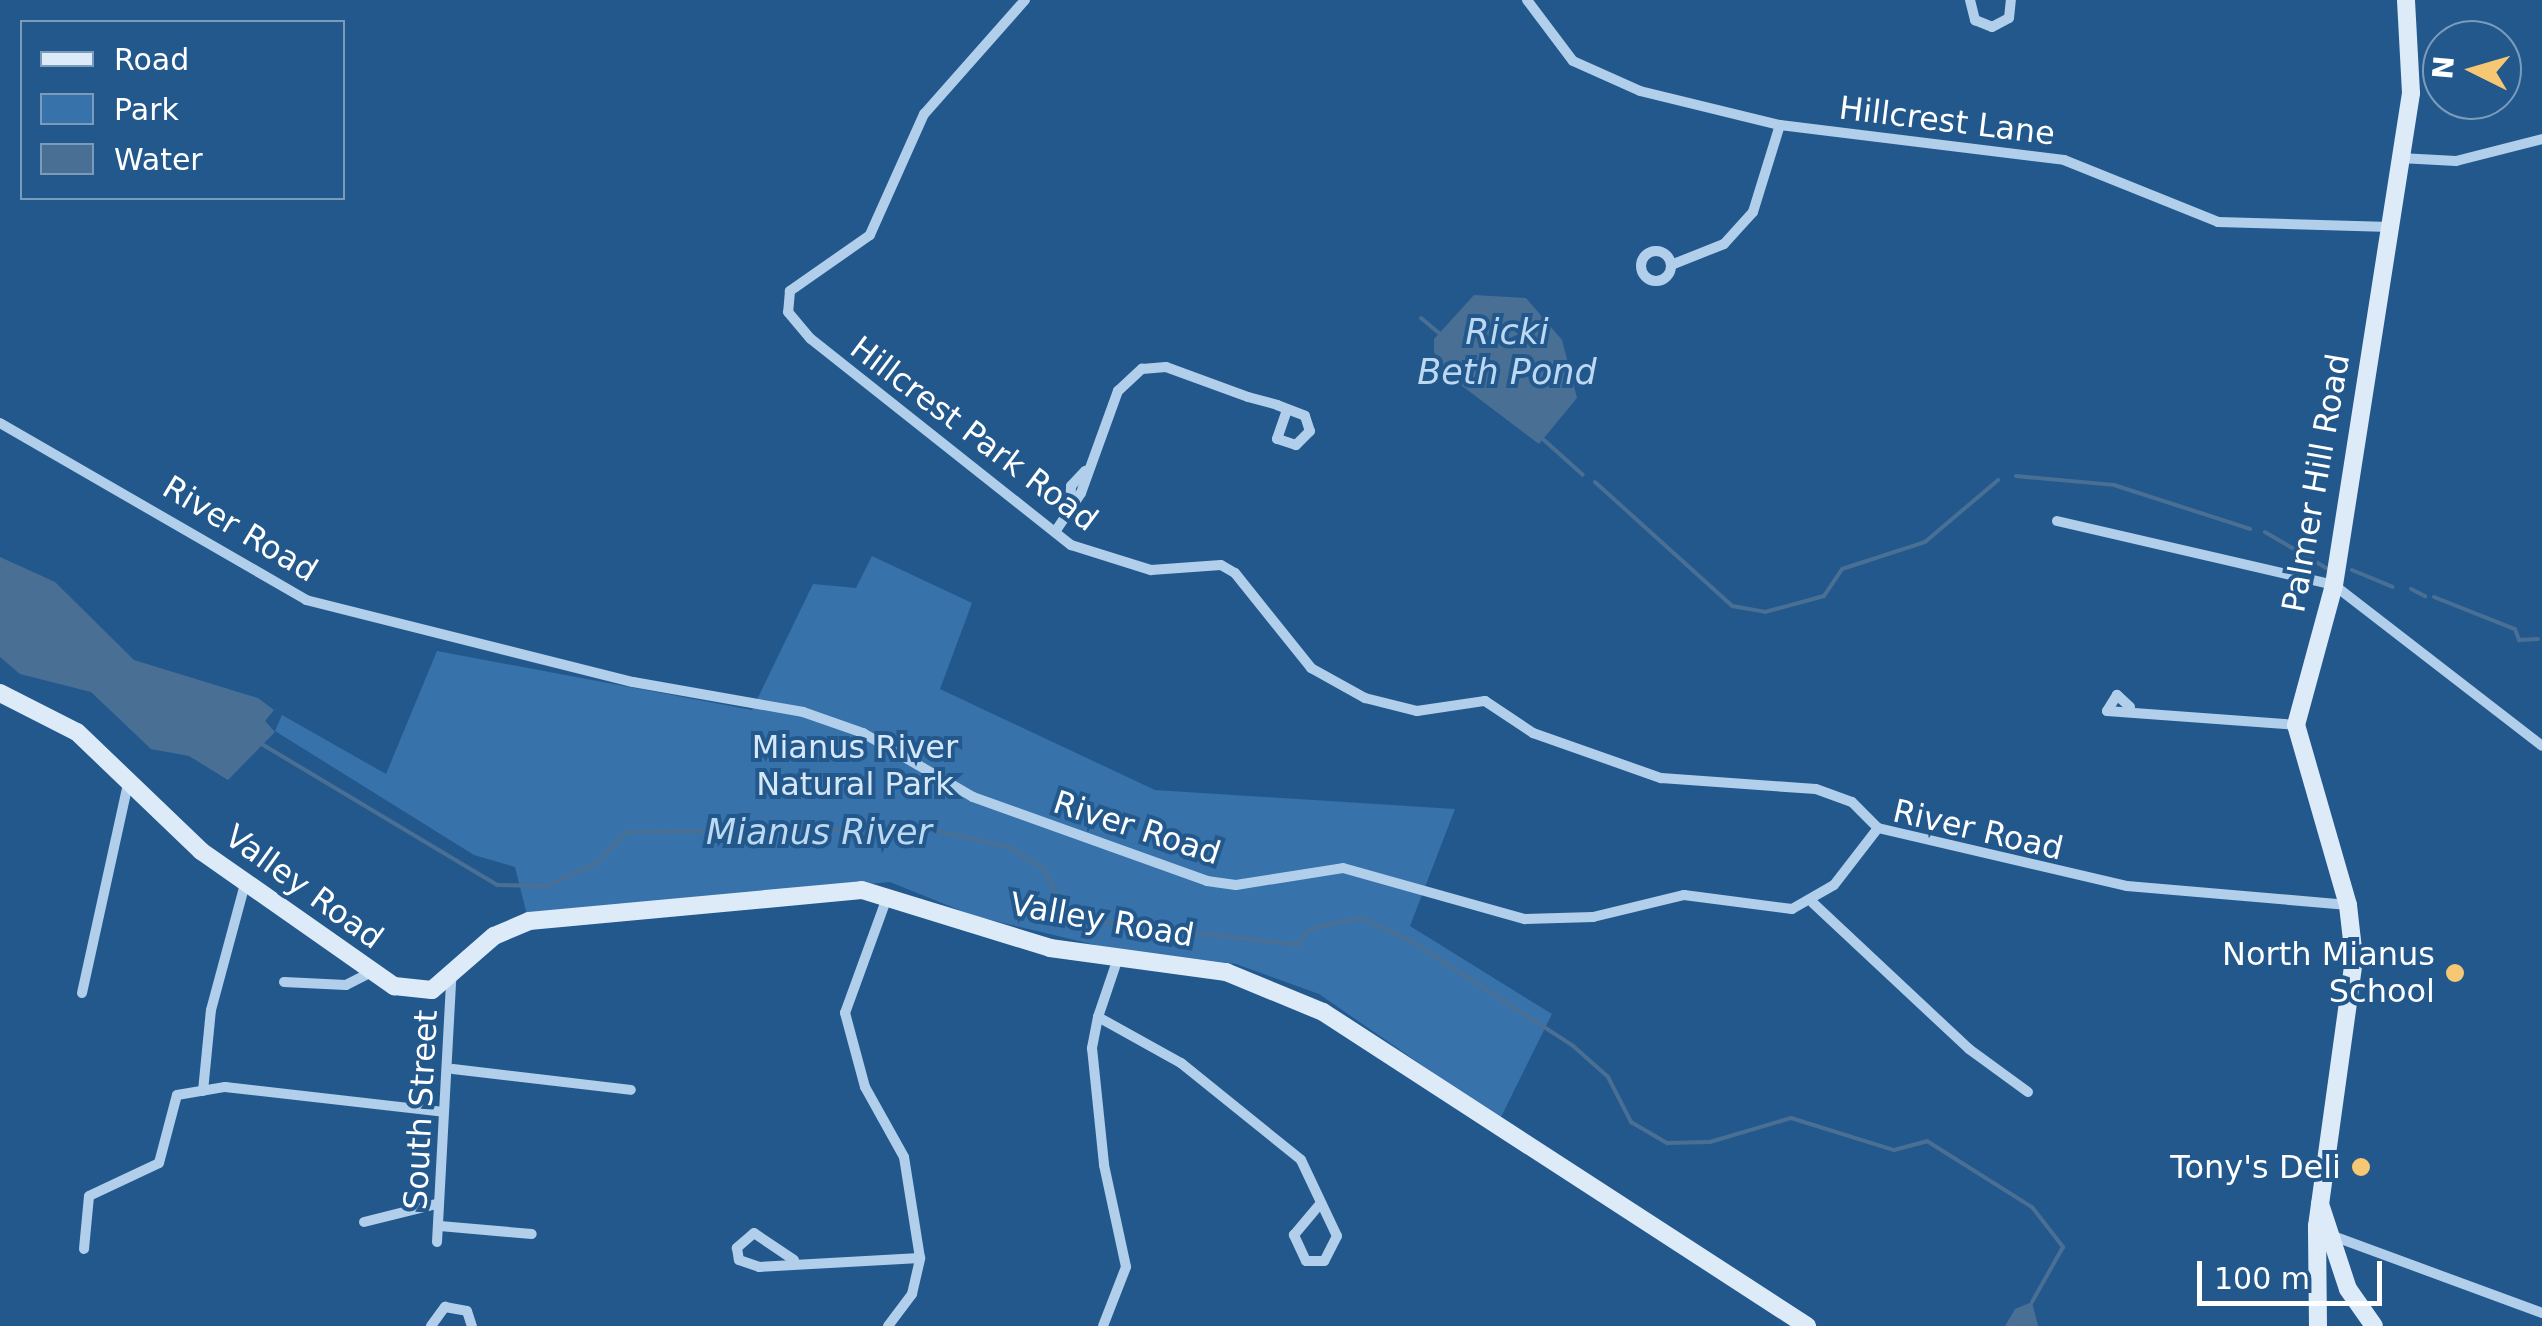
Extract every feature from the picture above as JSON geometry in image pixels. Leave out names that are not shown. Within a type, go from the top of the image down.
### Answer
[{"type":"street","name":"Hillcrest Park Road","points":[[1025,0],[924,114],[870,234],[794,285],[786,305],[838,363],[1055,532],[1134,567],[1221,565],[1312,668],[1391,707],[1475,698],[1533,734],[1660,778],[1816,789],[1852,802],[1878,828]]},
{"type":"street","name":"Hillcrest Lane","points":[[1527,0],[1573,61],[1607,82],[1780,125],[2064,160],[2191,214],[2250,228],[2390,226]]},
{"type":"street","points":[[1970,0],[1974,20],[1992,27],[2006,21],[2011,0]]},
{"type":"street","name":"Palmer Hill Road","points":[[2296,724],[2334,584],[2390,226],[2412,70],[2406,0]]},
{"type":"street","points":[[1671,265],[1724,244],[1752,212],[1780,125]]},
{"type":"street","points":[[2400,158],[2456,161],[2542,139]]},
{"type":"street","points":[[1055,532],[1070,506],[1118,391],[1142,369],[1166,367],[1287,410]]},
{"type":"street","name":"River Road","points":[[0,422],[306,600],[633,682],[803,712],[863,733],[972,797],[1207,881],[1236,886],[1343,868],[1525,919],[1593,918],[1684,895],[1773,908],[1813,903],[1878,828],[2126,886],[2348,904]]},
{"type":"street","points":[[2057,520],[2334,584],[2542,746]]},
{"type":"street","name":"Valley Road","points":[[0,692],[77,732],[128,784],[246,884],[370,973],[416,993],[452,980],[494,936],[529,921],[888,894],[999,935],[1118,958],[1226,972],[1323,1012],[1807,1326]]},
{"type":"street","points":[[2130,707],[2296,724],[2348,904],[2352,986],[2320,1204],[2318,1326]]},
{"type":"street","points":[[82,993],[128,784]]},
{"type":"street","points":[[203,1091],[211,1010],[246,884]]},
{"type":"street","points":[[888,894],[845,1013],[865,1088],[904,1158],[920,1258],[912,1294],[888,1326]]},
{"type":"street","points":[[1813,903],[1969,1050],[2028,1092]]},
{"type":"street","points":[[1104,1326],[1126,1267],[1104,1165],[1092,1048],[1118,958]]},
{"type":"street","points":[[284,982],[346,986],[370,973]]},
{"type":"street","name":"South Street","points":[[438,1242],[436,1204],[444,1112],[453,1069],[452,980]]},
{"type":"street","points":[[1098,1017],[1181,1063],[1302,1160],[1337,1250],[1306,1261],[1294,1234],[1318,1206]]},
{"type":"street","points":[[453,1069],[631,1090]]},
{"type":"street","points":[[84,1249],[94,1190],[159,1162],[178,1094],[203,1091],[444,1112]]},
{"type":"street","points":[[364,1222],[436,1204]]},
{"type":"street","points":[[2320,1204],[2348,1289],[2374,1326]]},
{"type":"street","points":[[440,1226],[532,1234]]},
{"type":"street","points":[[794,1260],[754,1233],[737,1248],[747,1265],[794,1260],[920,1258]]},
{"type":"street","points":[[2332,1236],[2542,1313]]},
{"type":"street","points":[[431,1326],[446,1307],[467,1311],[472,1326]]},
{"type":"green space","name":"Mianus River Natural Park","points":[[872,556],[972,603],[940,689],[1155,790],[1455,809],[1410,926],[1552,1014],[1500,1119],[1319,994],[1236,964],[1108,948],[974,916],[890,882],[527,915],[515,867],[474,855],[275,731],[282,715],[386,774],[437,651],[752,710],[813,584],[856,588]]},
{"type":"water","name":"Ricki Beth Pond","points":[[1474,295],[1526,298],[1562,340],[1577,398],[1539,444],[1445,373],[1434,352],[1434,339]]},
{"type":"water","points":[[0,557],[55,582],[134,660],[258,698],[274,710],[265,721],[275,732],[228,780],[189,756],[151,749],[91,692],[20,674],[0,657]]},
{"type":"water","points":[[2032,1302],[2038,1326],[2005,1326],[2015,1309]]},
{"type":"waterway","points":[[1421,318],[1444,337]]},
{"type":"waterway","points":[[1544,440],[1583,475]]},
{"type":"waterway","points":[[2016,476],[2114,485],[2250,529]]},
{"type":"waterway","points":[[1595,482],[1732,606],[1765,612],[1824,596],[1842,569],[1925,542],[1998,480]]},
{"type":"waterway","points":[[2265,532],[2326,568]]},
{"type":"waterway","points":[[2352,570],[2393,587]]},
{"type":"waterway","points":[[2411,589],[2425,596]]},
{"type":"waterway","points":[[2434,597],[2515,629],[2519,640],[2538,639]]},
{"type":"waterway","name":"Mianus River","points":[[260,743],[497,885],[547,886],[596,863],[627,832],[842,830],[886,838],[933,830],[1009,847],[1043,868],[1061,904],[1092,921],[1298,945],[1309,929],[1360,918],[1408,939],[1572,1045],[1608,1077],[1631,1122],[1667,1143],[1710,1142],[1791,1118],[1894,1150],[1927,1141],[2032,1207],[2063,1247],[2032,1302]]},
{"type":"place","name":"North Mianus School","points":[[2455,973]]},
{"type":"place","name":"Tony's Deli","points":[[2361,1167]]}]
